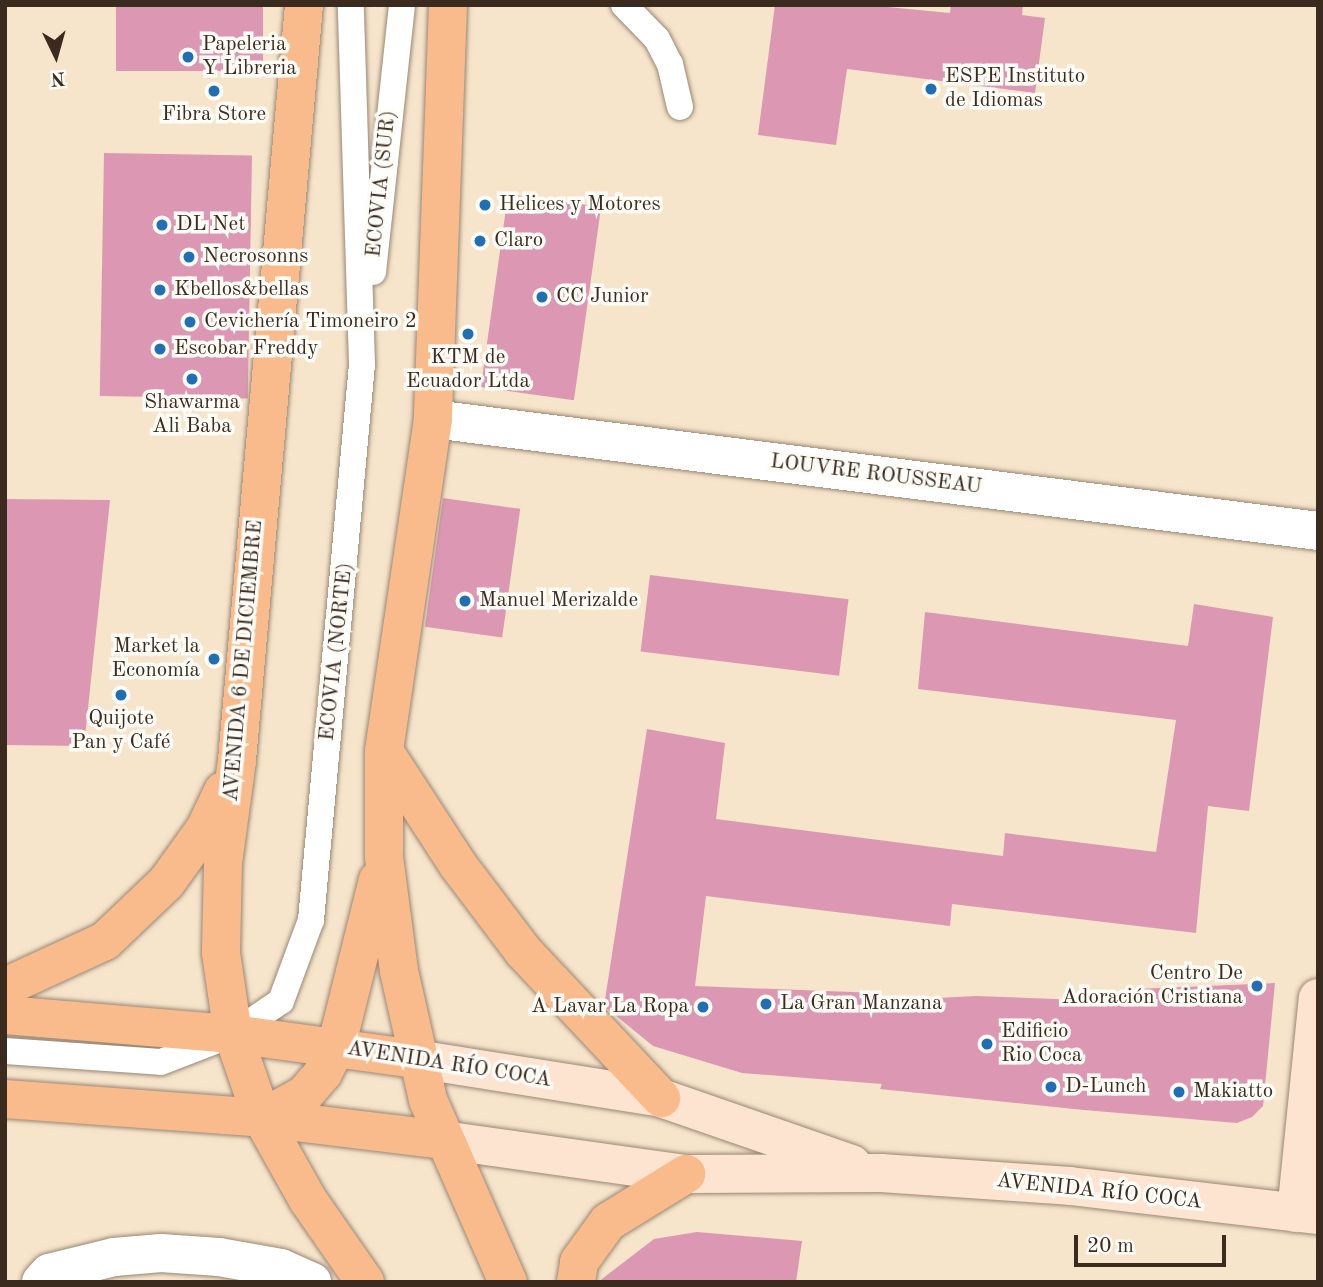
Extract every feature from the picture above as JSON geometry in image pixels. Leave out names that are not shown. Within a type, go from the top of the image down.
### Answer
[{"type":"main road","name":"AVENIDA 6 DE DICIEMBRE","points":[[304,5],[237,760],[223,863],[221,953],[233,1034],[262,1118],[308,1200],[365,1282]]},
{"type":"main road","points":[[448,5],[433,419],[384,751],[383,857],[416,1059],[443,1140],[508,1282]]},
{"type":"main road","points":[[384,751],[458,864],[523,951],[661,1098]]},
{"type":"main road","points":[[5,987],[105,941],[166,883],[205,829],[237,760]]},
{"type":"main road","points":[[262,1118],[303,1095],[323,1073],[336,1048],[383,857]]},
{"type":"main road","points":[[1307,1214],[1318,998]]},
{"type":"main road","name":"AVENIDA RÍO COCA","points":[[5,1015],[233,1034],[416,1059],[661,1098],[881,1174]]},
{"type":"main road","name":"AVENIDA RÍO COCA","points":[[5,1099],[262,1118],[686,1174],[881,1174],[1070,1186],[1307,1214]]},
{"type":"main road","points":[[576,1282],[579,1262],[608,1222],[686,1174]]},
{"type":"street","name":"LOUVRE ROUSSEAU","points":[[433,419],[1318,531]]},
{"type":"street","points":[[41,1282],[49,1273],[114,1257],[161,1253],[219,1257],[281,1268],[312,1282]]},
{"type":"lane","name":"ECOVIA (NORTE)","points":[[5,1051],[161,1062],[233,1034],[281,1001],[311,920],[362,364],[351,5]]},
{"type":"lane","name":"ECOVIA (SUR)","points":[[362,364],[402,5]]},
{"type":"lane","points":[[624,5],[661,47],[680,107]]},
{"type":"building","points":[[116,5],[263,5],[263,71],[116,71]]},
{"type":"building","points":[[775,5],[867,5],[950,13],[951,5],[1023,5],[1022,15],[1045,18],[1035,93],[847,69],[836,145],[758,135]]},
{"type":"building","points":[[104,153],[252,156],[248,399],[100,396]]},
{"type":"building","name":"CC Junior","points":[[508,194],[601,207],[574,400],[481,387]]},
{"type":"building","name":"Manuel Merizalde","points":[[443,498],[520,509],[502,638],[425,627]]},
{"type":"building","points":[[5,499],[110,500],[84,746],[5,745]]},
{"type":"building","points":[[650,575],[849,599],[839,676],[641,651]]},
{"type":"building","points":[[1194,604],[1273,617],[1249,811],[1208,806],[1196,933],[952,904],[950,926],[706,896],[695,986],[878,993],[877,1001],[976,996],[1134,1002],[1135,989],[1275,983],[1263,1106],[1252,1117],[1237,1123],[1084,1110],[880,1089],[882,1084],[742,1073],[653,1046],[604,1006],[647,729],[725,743],[716,819],[1003,856],[1005,833],[1156,852],[1176,720],[918,689],[925,612],[1188,646]]},
{"type":"building","points":[[697,1232],[802,1241],[796,1282],[598,1282],[654,1239]]},
{"type":"place","name":"Papeleria Y Libreria","points":[[188,57]]},
{"type":"place","name":"ESPE Instituto de Idiomas","points":[[931,89]]},
{"type":"place","name":"Fibra Store","points":[[214,91]]},
{"type":"place","name":"Helices y Motores","points":[[485,205]]},
{"type":"place","name":"DL Net","points":[[162,225]]},
{"type":"place","name":"Claro","points":[[480,241]]},
{"type":"place","name":"Necrosonns","points":[[189,257]]},
{"type":"place","name":"Kbellos&bellas","points":[[160,290]]},
{"type":"place","name":"CC Junior","points":[[542,297]]},
{"type":"place","name":"Cevichería Timoneiro 2","points":[[190,322]]},
{"type":"place","name":"KTM de Ecuador Ltda","points":[[468,334]]},
{"type":"place","name":"Escobar Freddy","points":[[160,349]]},
{"type":"place","name":"Shawarma Ali Baba","points":[[192,379]]},
{"type":"place","name":"Manuel Merizalde","points":[[465,601]]},
{"type":"place","name":"Market la Economía","points":[[214,659]]},
{"type":"place","name":"Quijote Pan y Café","points":[[121,695]]},
{"type":"place","name":"Centro De Adoración Cristiana","points":[[1257,986]]},
{"type":"place","name":"La Gran Manzana","points":[[766,1004]]},
{"type":"place","name":"A Lavar La Ropa","points":[[703,1007]]},
{"type":"place","name":"Edificio Rio Coca","points":[[987,1044]]},
{"type":"place","name":"D-Lunch","points":[[1051,1087]]},
{"type":"place","name":"Makiatto","points":[[1179,1092]]}]
